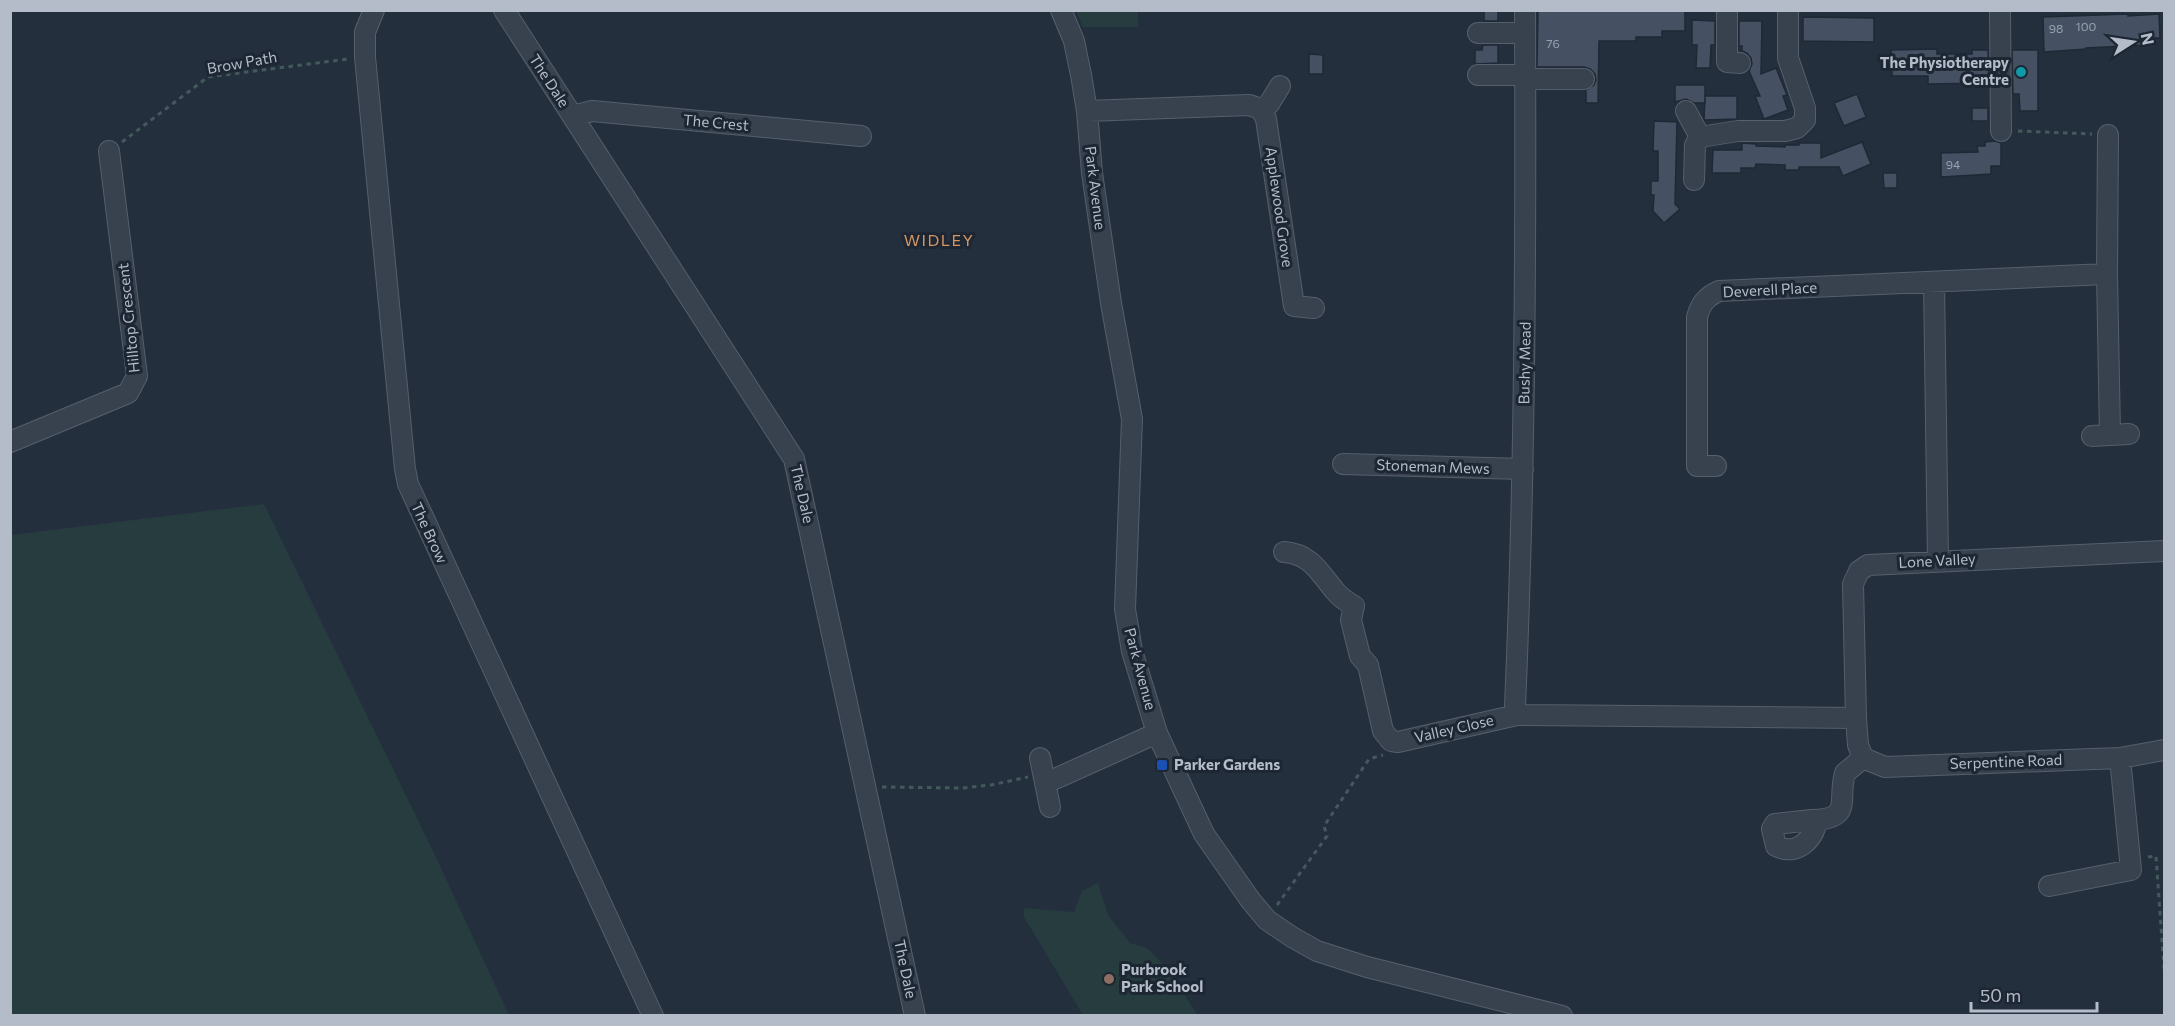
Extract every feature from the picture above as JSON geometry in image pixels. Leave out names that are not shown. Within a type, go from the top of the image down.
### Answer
[{"type":"street","name":"The Brow","points":[[374,10],[365,32],[365,57],[403,458],[408,484],[653,1016]]},
{"type":"street","name":"The Dale","points":[[504,10],[794,459],[915,1016]]},
{"type":"street","name":"Park Avenue","points":[[1061,10],[1074,40],[1087,111],[1092,174],[1111,303],[1132,419],[1125,609],[1132,651],[1157,733],[1204,834],[1267,920],[1317,951],[1357,964],[1562,1016]]},
{"type":"street","name":"Bushy Mead","points":[[1517,715],[1515,707],[1526,286],[1525,10]]},
{"type":"street","points":[[1726,62],[1727,10]]},
{"type":"street","points":[[1694,180],[1695,145],[1700,137],[1738,131],[1785,131],[1797,128],[1805,120],[1805,108],[1788,58],[1788,10]]},
{"type":"street","points":[[2000,10],[2001,131]]},
{"type":"street","points":[[1479,33],[1526,33]]},
{"type":"street","points":[[1478,75],[1584,79]]},
{"type":"street","points":[[1087,111],[1249,105],[1261,109],[1269,104],[1280,86]]},
{"type":"street","name":"Applewood Grove","points":[[1261,109],[1266,119],[1293,315],[1314,308]]},
{"type":"street","name":"The Crest","points":[[573,116],[592,111],[861,136]]},
{"type":"street","points":[[1686,111],[1700,137]]},
{"type":"street","points":[[2108,135],[2107,274],[2110,435]]},
{"type":"street","name":"Hilltop Crescent","points":[[10,442],[128,393],[137,376],[109,151]]},
{"type":"street","name":"Deverell Place","points":[[1699,466],[1697,317],[1701,305],[1708,296],[1719,291],[2107,274]]},
{"type":"street","points":[[1934,282],[1938,561]]},
{"type":"street","name":"Stoneman Mews","points":[[1343,464],[1523,469]]},
{"type":"street","name":"Lone Valley","points":[[1861,751],[1856,718],[1853,584],[1859,571],[1868,565],[2164,551]]},
{"type":"street","points":[[1284,552],[1297,553],[1308,560],[1337,594],[1354,606],[1351,620],[1360,656],[1368,665],[1383,731],[1391,741]]},
{"type":"street","points":[[1517,715],[1856,718]]},
{"type":"street","name":"Valley Close","points":[[1391,741],[1398,742],[1517,715]]},
{"type":"street","points":[[1050,807],[1043,771],[1157,733]]},
{"type":"street","name":"Serpentine Road","points":[[1861,751],[1885,767],[2120,758],[2164,750]]},
{"type":"street","points":[[1817,820],[1827,820],[1838,814],[1845,773],[1861,751]]},
{"type":"street","points":[[2049,886],[2131,870],[2120,758]]},
{"type":"path","name":"Brow Path","points":[[109,151],[208,77],[365,57]]},
{"type":"path","points":[[2001,131],[2108,135]]},
{"type":"path","points":[[1267,920],[1327,836],[1324,826],[1369,759],[1386,754],[1391,741]]},
{"type":"path","points":[[866,786],[963,788],[991,785],[1043,771]]},
{"type":"path","points":[[2130,859],[2156,856],[2164,969]]},
{"type":"green space","points":[[1076,11],[1138,11],[1138,27],[1083,27]]},
{"type":"green space","points":[[264,504],[433,851],[509,1015],[11,1015],[11,535]]},
{"type":"green space","name":"Purbrook Park School","points":[[1098,883],[1108,915],[1130,943],[1147,948],[1171,972],[1197,1015],[1083,1015],[1024,917],[1024,908],[1074,912],[1082,891]]},
{"type":"building","points":[[1484,10],[1498,10],[1498,21],[1484,21]]},
{"type":"building","points":[[1538,10],[1685,10],[1685,31],[1662,31],[1662,37],[1636,37],[1636,41],[1599,41],[1598,103],[1586,103],[1586,90],[1594,85],[1596,80],[1595,74],[1590,69],[1537,67]]},
{"type":"building","points":[[2128,14],[2128,16],[2159,14],[2160,38],[2147,38],[2147,45],[2044,52],[2043,17]]},
{"type":"building","points":[[1803,17],[1874,18],[1874,42],[1803,41]]},
{"type":"building","points":[[1692,20],[1715,21],[1715,45],[1711,45],[1710,68],[1696,68],[1697,45],[1692,45]]},
{"type":"building","points":[[1739,21],[1762,21],[1761,74],[1776,68],[1787,95],[1783,96],[1788,110],[1764,119],[1755,96],[1760,96],[1749,71],[1752,64],[1751,58],[1742,51],[1742,46],[1739,46]]},
{"type":"building","points":[[1483,45],[1498,45],[1498,63],[1475,64],[1475,50],[1482,50]]},
{"type":"building","points":[[1937,49],[1937,54],[1972,54],[1972,50],[1988,50],[1989,83],[1928,84],[1928,76],[1892,76],[1891,50]]},
{"type":"building","name":"The Physiotherapy Centre","points":[[2012,50],[2038,50],[2038,111],[2020,111],[2019,94],[2013,94]]},
{"type":"building","points":[[1309,54],[1323,55],[1323,74],[1309,74]]},
{"type":"building","points":[[1675,85],[1705,85],[1705,103],[1694,103],[1686,99],[1675,102]]},
{"type":"building","points":[[1857,94],[1866,117],[1844,126],[1834,103]]},
{"type":"building","points":[[1705,96],[1737,96],[1737,119],[1704,120]]},
{"type":"building","points":[[1972,108],[1988,108],[1988,121],[1972,121]]},
{"type":"building","points":[[1654,121],[1677,122],[1675,204],[1680,209],[1664,223],[1653,211],[1654,195],[1651,195],[1651,181],[1658,181],[1658,151],[1653,151]]},
{"type":"building","points":[[1862,142],[1871,164],[1843,176],[1839,167],[1799,167],[1799,170],[1785,170],[1785,165],[1756,164],[1755,168],[1741,168],[1741,173],[1712,173],[1713,150],[1742,150],[1742,143],[1785,147],[1785,145],[1799,145],[1799,143],[1821,143],[1821,158]]},
{"type":"building","points":[[1985,142],[2001,143],[2001,166],[1991,166],[1991,174],[1941,177],[1941,153],[1978,152],[1977,146],[1985,146]]},
{"type":"building","points":[[1883,173],[1897,173],[1897,188],[1884,188]]},
{"type":"place","name":"The Physiotherapy Centre","points":[[2021,72]]},
{"type":"place","name":"Parker Gardens","points":[[1162,765]]},
{"type":"place","name":"Purbrook Park School","points":[[1109,979]]},
{"type":"district","name":"WIDLEY","points":[[939,240]]}]
